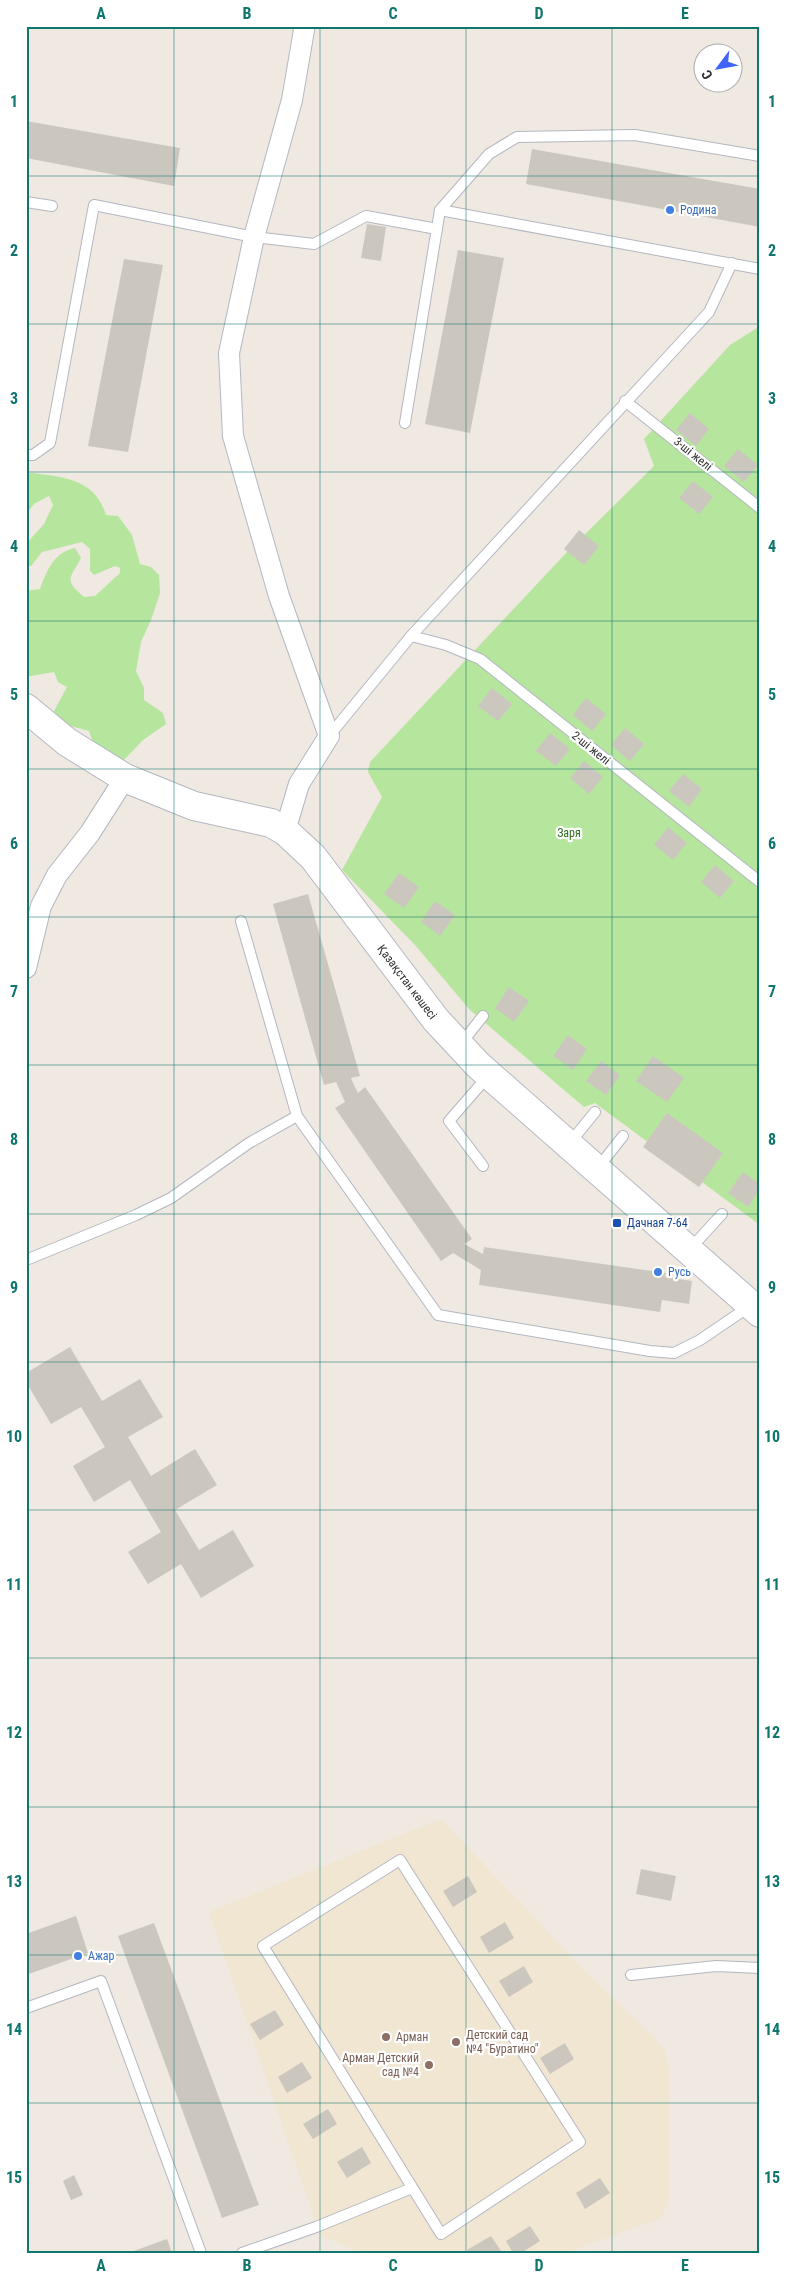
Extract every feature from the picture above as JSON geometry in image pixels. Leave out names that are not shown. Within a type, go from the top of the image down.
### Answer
[{"type":"street","points":[[285,831],[299,784],[329,736],[279,596],[233,436],[229,353],[254,237],[292,100],[304,30],[303,26]]},
{"type":"street","name":"Қазақстан көшесі","points":[[26,708],[67,742],[125,778],[194,806],[271,824],[285,831],[313,857],[436,1020],[459,1046],[489,1076],[755,1309]]},
{"type":"street","points":[[26,968],[41,906],[53,883],[90,833],[125,778]]},
{"type":"lane","points":[[405,422],[440,210],[490,154],[517,137],[634,135],[760,156]]},
{"type":"lane","points":[[26,202],[52,206]]},
{"type":"lane","points":[[26,455],[33,455],[50,443],[94,205],[254,237],[314,244],[366,216],[437,229]]},
{"type":"lane","points":[[440,210],[760,269]]},
{"type":"lane","points":[[329,736],[411,636],[625,401],[709,312],[732,263]]},
{"type":"lane","name":"3-ші желі","points":[[625,401],[760,508]]},
{"type":"lane","name":"2-ші желі","points":[[411,636],[446,645],[480,659],[760,882]]},
{"type":"lane","points":[[241,921],[297,1116],[438,1315],[650,1351],[674,1353],[755,1309]]},
{"type":"lane","points":[[459,1046],[483,1016]]},
{"type":"lane","points":[[483,1166],[449,1121],[489,1076]]},
{"type":"lane","points":[[568,1145],[595,1112]]},
{"type":"lane","points":[[26,1260],[136,1216],[171,1198],[249,1143],[297,1116]]},
{"type":"lane","points":[[596,1169],[623,1136]]},
{"type":"lane","points":[[689,1250],[722,1214]]},
{"type":"lane","points":[[400,1860],[580,2142],[441,2234],[412,2188],[263,1946],[400,1860]]},
{"type":"lane","points":[[631,1975],[716,1966],[760,1968]]},
{"type":"lane","points":[[26,2008],[101,1980],[201,2253]]},
{"type":"lane","points":[[242,2253],[316,2227],[412,2188]]},
{"type":"shaded area","name":"Детский сад №4 \"Буратино\"","points":[[441,1819],[588,1974],[652,2035],[664,2049],[669,2067],[669,2202],[661,2218],[566,2253],[361,2253],[320,2235],[209,1912]]},
{"type":"green space","name":"Заря","points":[[760,326],[760,1225],[595,1103],[584,1107],[470,1010],[415,945],[342,870],[382,797],[368,772],[370,762],[567,552],[654,466],[644,439],[730,345]]},
{"type":"green space","points":[[26,474],[56,476],[77,482],[86,487],[101,503],[106,515],[118,516],[132,535],[140,564],[151,567],[159,575],[160,593],[141,642],[136,671],[144,688],[144,700],[163,713],[166,724],[143,740],[122,762],[98,757],[89,731],[56,722],[54,711],[67,687],[58,682],[54,672],[26,677],[26,591],[40,589],[52,563],[62,553],[75,548],[81,558],[70,579],[73,586],[84,597],[95,596],[120,573],[120,568],[115,566],[94,575],[90,571],[90,549],[82,542],[42,552],[31,566],[26,566],[26,544],[44,524],[53,505],[49,496],[34,504],[26,514]]},
{"type":"building","points":[[26,121],[180,148],[174,186],[26,158]]},
{"type":"building","points":[[532,149],[760,189],[760,227],[526,184]]},
{"type":"building","points":[[367,224],[386,227],[381,261],[361,258]]},
{"type":"building","points":[[458,250],[504,258],[470,433],[425,424]]},
{"type":"building","points":[[124,259],[163,265],[128,452],[88,446]]},
{"type":"building","points":[[690,413],[709,429],[696,446],[676,430]]},
{"type":"building","points":[[738,449],[758,465],[744,482],[724,466]]},
{"type":"building","points":[[693,481],[713,497],[699,514],[679,498]]},
{"type":"building","points":[[579,530],[599,546],[584,565],[564,549]]},
{"type":"building","points":[[492,688],[512,704],[498,721],[478,706]]},
{"type":"building","points":[[586,698],[606,714],[592,731],[573,715]]},
{"type":"building","points":[[625,728],[644,744],[630,761],[611,745]]},
{"type":"building","points":[[550,733],[570,749],[556,766],[536,751]]},
{"type":"building","points":[[584,761],[603,777],[589,794],[570,778]]},
{"type":"building","points":[[683,774],[702,789],[689,807],[669,791]]},
{"type":"building","points":[[668,827],[687,843],[673,860],[654,845]]},
{"type":"building","points":[[715,865],[734,881],[720,898],[701,882]]},
{"type":"building","points":[[399,873],[419,887],[404,908],[384,894]]},
{"type":"building","points":[[308,894],[360,1076],[351,1078],[354,1085],[358,1093],[365,1087],[472,1239],[464,1244],[483,1254],[484,1247],[666,1273],[665,1277],[692,1281],[689,1304],[662,1300],[660,1312],[479,1285],[481,1270],[453,1253],[441,1261],[335,1108],[345,1102],[336,1082],[324,1085],[273,904]]},
{"type":"building","points":[[435,901],[455,915],[440,936],[421,922]]},
{"type":"building","points":[[509,987],[529,1001],[514,1022],[495,1008]]},
{"type":"building","points":[[568,1035],[587,1049],[573,1070],[553,1056]]},
{"type":"building","points":[[653,1056],[684,1078],[667,1102],[636,1081]]},
{"type":"building","points":[[601,1061],[620,1075],[606,1095],[586,1081]]},
{"type":"building","points":[[667,1113],[723,1153],[699,1187],[643,1147]]},
{"type":"building","points":[[743,1172],[760,1184],[760,1189],[748,1207],[728,1193]]},
{"type":"building","points":[[70,1347],[102,1401],[140,1379],[163,1417],[128,1437],[151,1476],[195,1449],[217,1485],[175,1510],[199,1550],[233,1530],[254,1566],[201,1598],[181,1564],[148,1584],[128,1552],[161,1532],[130,1480],[94,1502],[73,1466],[105,1447],[81,1407],[51,1424],[26,1382],[26,1373]]},
{"type":"building","points":[[641,1869],[676,1876],[671,1901],[636,1894]]},
{"type":"building","points":[[468,1876],[477,1892],[453,1907],[443,1891]]},
{"type":"building","points":[[76,1916],[88,1953],[26,1975],[26,1934]]},
{"type":"building","points":[[505,1922],[514,1938],[489,1953],[480,1937]]},
{"type":"building","points":[[154,1923],[259,2205],[222,2218],[118,1936]]},
{"type":"building","points":[[524,1966],[533,1982],[509,1997],[499,1981]]},
{"type":"building","points":[[275,2010],[284,2025],[260,2040],[250,2024]]},
{"type":"building","points":[[565,2043],[574,2059],[550,2074],[540,2058]]},
{"type":"building","points":[[302,2062],[312,2078],[287,2093],[278,2077]]},
{"type":"building","points":[[328,2109],[337,2124],[313,2139],[303,2124]]},
{"type":"building","points":[[362,2147],[371,2163],[347,2178],[337,2162]]},
{"type":"building","points":[[74,2175],[83,2195],[71,2200],[63,2181]]},
{"type":"building","points":[[600,2178],[610,2193],[585,2209],[576,2193]]},
{"type":"building","points":[[530,2226],[540,2241],[521,2253],[513,2253],[506,2241]]},
{"type":"building","points":[[491,2236],[501,2251],[468,2253],[467,2250]]},
{"type":"building","points":[[167,2239],[172,2253],[131,2253],[131,2252]]},
{"type":"place","name":"Родина","points":[[670,210]]},
{"type":"place","name":"Дачная 7-64","points":[[617,1223]]},
{"type":"place","name":"Русь","points":[[658,1272]]},
{"type":"place","name":"Ажар","points":[[78,1956]]},
{"type":"place","name":"Арман","points":[[386,2037]]},
{"type":"place","name":"Детский сад №4 \"Буратино\"","points":[[456,2042]]},
{"type":"place","name":"Арман Детский сад №4","points":[[429,2065]]}]
